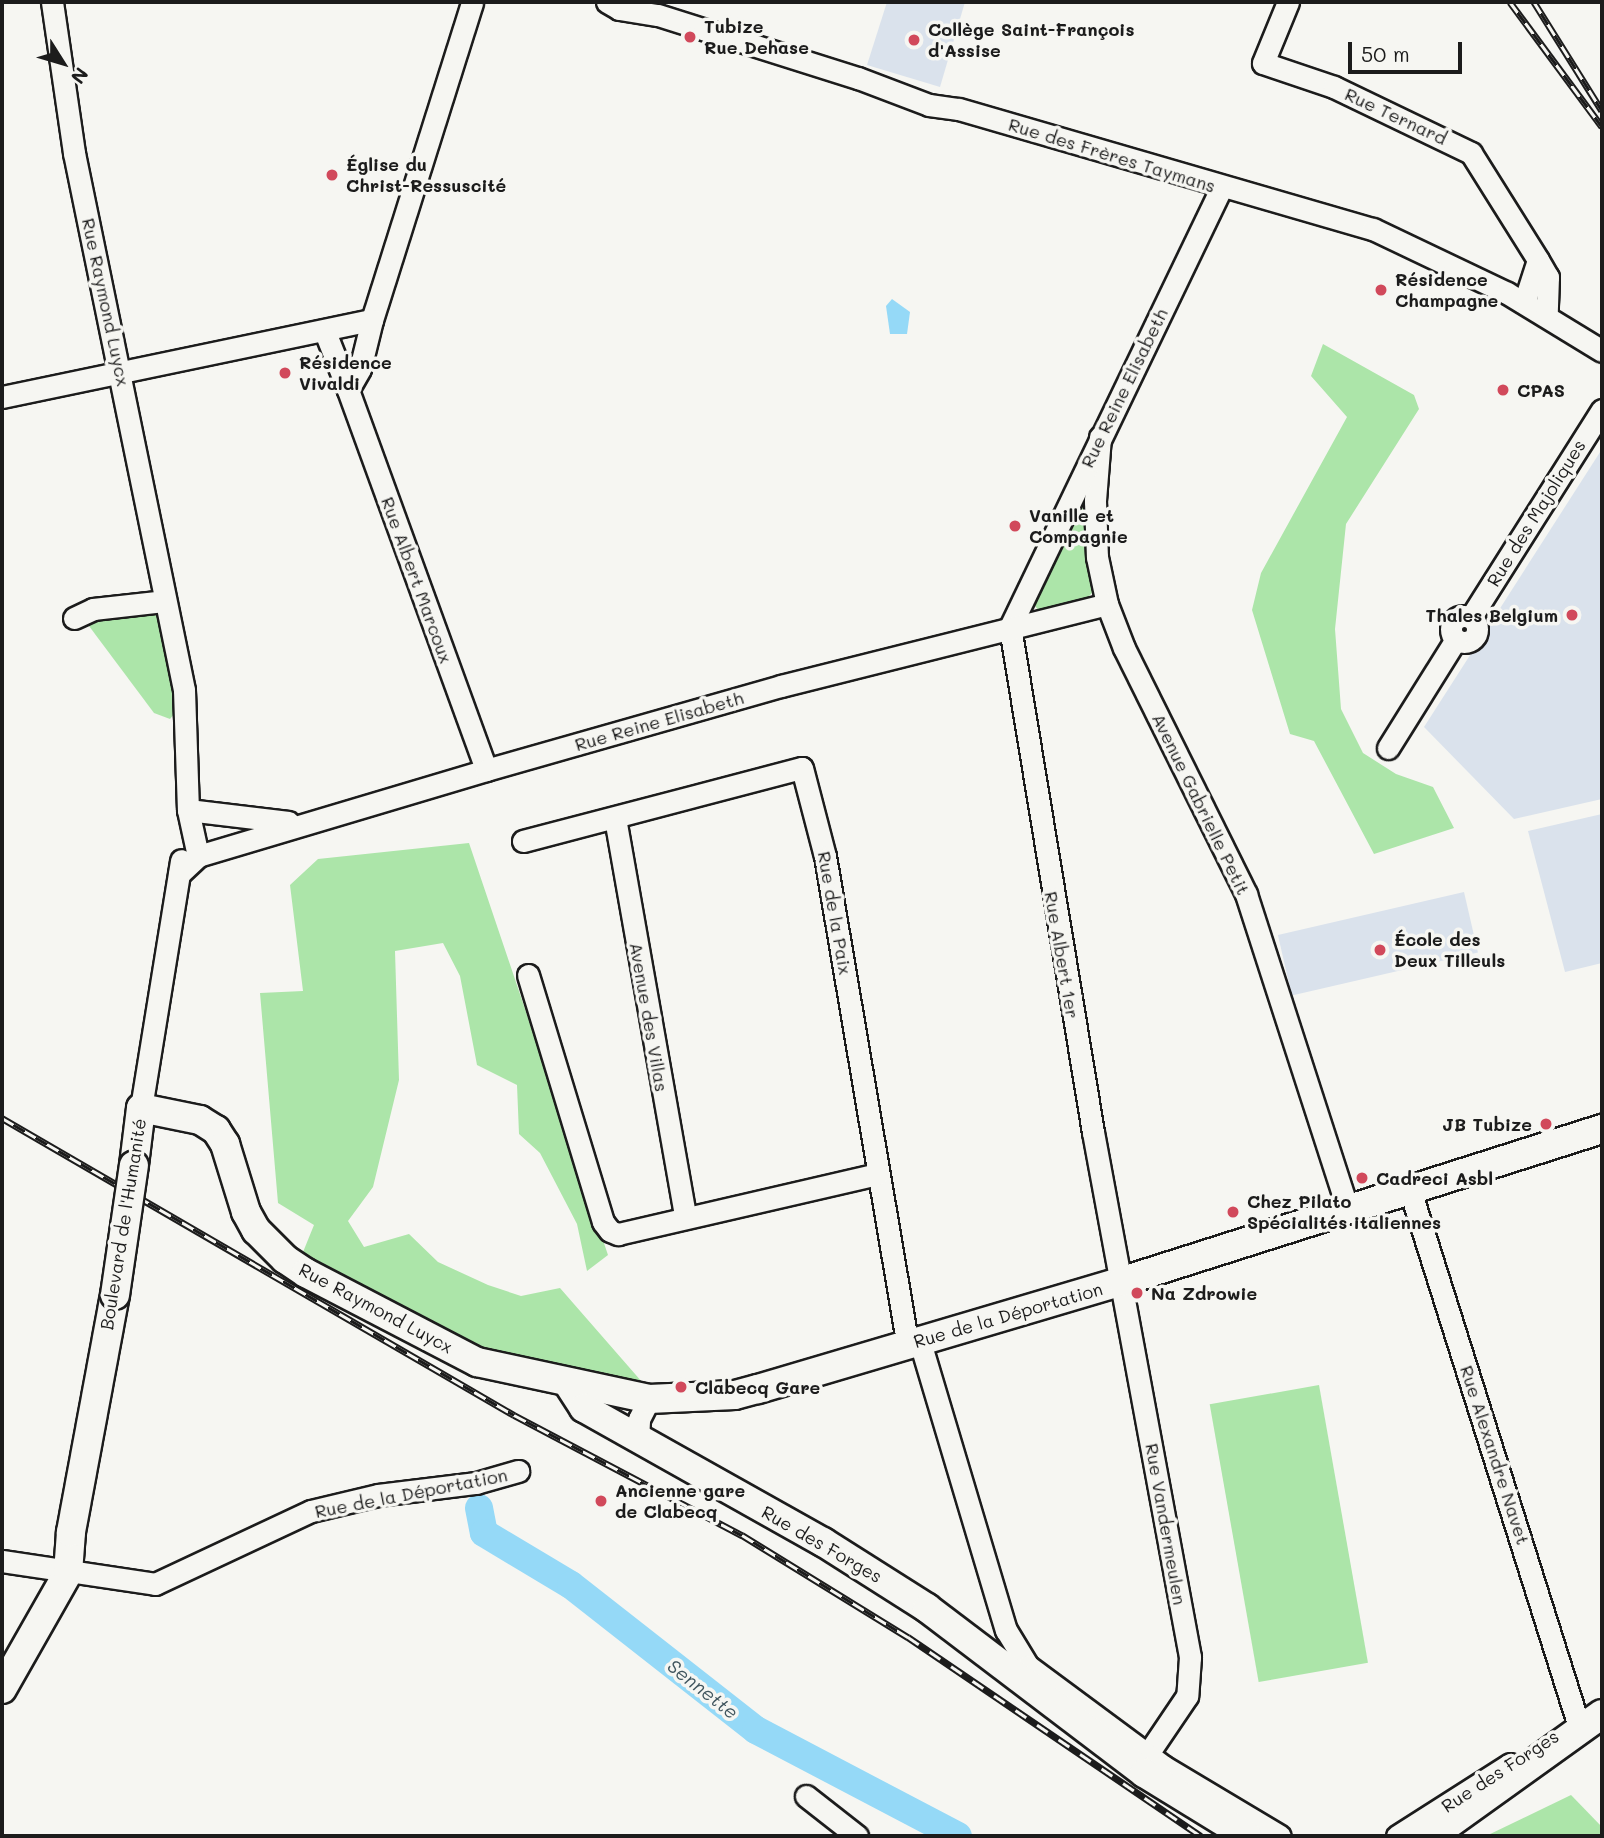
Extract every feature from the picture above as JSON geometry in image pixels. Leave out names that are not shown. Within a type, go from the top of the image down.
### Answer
[{"type":"main road","name":"Boulevard de l'Humanité","points":[[68,1573],[71,1532],[115,1295],[141,1108]]},
{"type":"main road","name":"Rue Raymond Luycx","points":[[141,1108],[200,1119],[216,1130],[237,1173],[246,1212],[265,1242],[295,1266],[477,1362],[649,1399]]},
{"type":"main road","name":"Rue de la Déportation","points":[[649,1399],[734,1395],[1123,1281],[1602,1129]]},
{"type":"main road","name":"Rue des Forges","points":[[567,1382],[584,1408],[866,1567],[1144,1773],[1247,1836]]},
{"type":"main road","points":[[2,1689],[68,1573]]},
{"type":"main road","name":"Rue des Forges","points":[[1432,1836],[1589,1717]]},
{"type":"street","name":"Rue Raymond Luycx","points":[[52,2],[68,117],[188,715],[188,810],[198,856]]},
{"type":"street","points":[[348,390],[360,369],[372,320],[472,2]]},
{"type":"street","name":"Rue des Frères Taymans","points":[[607,2],[630,12],[660,8],[929,106],[959,109],[1373,229],[1524,303],[1602,351]]},
{"type":"street","name":"Rue Ternard","points":[[1288,2],[1264,63],[1334,87],[1471,153],[1548,277],[1546,315]]},
{"type":"street","name":"Rue Reine Elisabeth","points":[[1010,627],[1222,187]]},
{"type":"street","points":[[1524,303],[1538,260]]},
{"type":"street","points":[[2,397],[325,332],[372,320]]},
{"type":"street","name":"Rue Albert Marcoux","points":[[325,332],[486,770]]},
{"type":"street","name":"Rue des Majoliques","points":[[1388,748],[1456,639],[1465,642],[1474,638],[1477,624],[1471,617],[1602,410]]},
{"type":"street","name":"Avenue Gabrielle Petit","points":[[1100,437],[1095,501],[1097,557],[1107,604],[1124,648],[1246,894],[1348,1209]]},
{"type":"street","points":[[74,618],[93,609],[164,601]]},
{"type":"street","name":"Rue Reine Elisabeth","points":[[198,856],[486,770],[1010,627],[1107,604]]},
{"type":"street","name":"Rue Albert 1er","points":[[1010,627],[1060,940],[1123,1281]]},
{"type":"street","name":"Rue de la Paix","points":[[523,841],[802,768],[825,856],[878,1174],[914,1343]]},
{"type":"street","name":"Rue Reine Elisabeth","points":[[188,810],[253,821],[311,822]]},
{"type":"street","name":"Avenue des Villas","points":[[615,818],[685,1216]]},
{"type":"street","name":"Boulevard de l'Humanité","points":[[141,1108],[183,851],[193,833]]},
{"type":"street","points":[[179,874],[198,856]]},
{"type":"street","points":[[528,975],[603,1222],[618,1234],[685,1216],[878,1174]]},
{"type":"street","name":"Rue Alexandre Navet","points":[[1410,1190],[1589,1717]]},
{"type":"street","name":"Rue Vandermeulen","points":[[1123,1281],[1190,1657],[1187,1696],[1147,1755]]},
{"type":"street","points":[[914,1343],[1006,1630],[1028,1666],[1147,1755],[1280,1836]]},
{"type":"street","points":[[638,1440],[639,1419],[649,1399]]},
{"type":"street","name":"Rue de la Déportation","points":[[2,1561],[155,1584],[311,1511],[378,1495],[495,1480],[518,1471]]},
{"type":"street","name":"Rue des Forges","points":[[999,1663],[1028,1666]]},
{"type":"street","name":"Rue des Forges","points":[[1397,1836],[1589,1717],[1602,1704]]},
{"type":"street","points":[[806,1796],[857,1836]]},
{"type":"shaded area","name":"Collège Saint-François d'Assise","points":[[887,2],[965,2],[940,87],[867,65]]},
{"type":"shaded area","points":[[1602,449],[1602,799],[1514,819],[1424,727]]},
{"type":"shaded area","points":[[1602,814],[1602,963],[1565,972],[1528,831]]},
{"type":"shaded area","name":"École des Deux Tilleuls","points":[[1464,892],[1478,952],[1292,995],[1278,935]]},
{"type":"green space","points":[[1323,344],[1414,395],[1419,409],[1346,524],[1335,629],[1341,709],[1363,753],[1396,774],[1433,787],[1454,828],[1374,854],[1314,741],[1290,734],[1252,610],[1261,573],[1347,417],[1311,376]]},
{"type":"green space","points":[[1083,508],[1087,515],[1093,592],[1086,599],[1039,611],[1030,600],[1075,509]]},
{"type":"green space","points":[[156,610],[160,614],[179,708],[170,719],[154,713],[86,622]]},
{"type":"green space","points":[[469,843],[608,1255],[587,1271],[577,1224],[540,1153],[519,1134],[517,1085],[477,1065],[460,976],[443,943],[395,951],[399,1080],[373,1187],[348,1221],[364,1247],[409,1234],[438,1262],[488,1285],[521,1296],[560,1288],[649,1390],[455,1340],[301,1257],[314,1225],[278,1203],[260,993],[303,991],[290,885],[318,859]]},
{"type":"green space","points":[[1319,1385],[1368,1663],[1259,1682],[1210,1404]]},
{"type":"green space","points":[[1571,1795],[1602,1827],[1602,1836],[1486,1836]]},
{"type":"water","points":[[892,299],[910,312],[907,334],[890,334],[886,306]]},
{"type":"waterway","name":"Sennette","points":[[479,1508],[484,1533],[571,1585],[756,1730],[958,1836]]},
{"type":"railway","points":[[1510,2],[1602,127]]},
{"type":"railway","points":[[1534,2],[1602,111]]},
{"type":"railway","points":[[2,1118],[514,1415],[742,1535],[908,1637],[1201,1836]]},
{"type":"place","name":"Tubize Rue Dehase","points":[[690,37]]},
{"type":"place","name":"Collège Saint-François d'Assise","points":[[914,40]]},
{"type":"place","name":"Église du Christ-Ressuscité","points":[[332,175]]},
{"type":"place","name":"Résidence Champagne","points":[[1381,290]]},
{"type":"place","name":"Résidence Vivaldi","points":[[285,373]]},
{"type":"place","name":"CPAS","points":[[1503,390]]},
{"type":"place","name":"Vanille et Compagnie","points":[[1015,526]]},
{"type":"place","name":"Thales Belgium","points":[[1572,615]]},
{"type":"place","name":"École des Deux Tilleuls","points":[[1380,950]]},
{"type":"place","name":"JB Tubize","points":[[1546,1124]]},
{"type":"place","name":"Cadreci Asbl","points":[[1362,1178]]},
{"type":"place","name":"Chez Pilato Spécialités italiennes","points":[[1233,1212]]},
{"type":"place","name":"Na Zdrowie","points":[[1137,1293]]},
{"type":"place","name":"Clabecq Gare","points":[[681,1387]]},
{"type":"place","name":"Ancienne gare de Clabecq","points":[[601,1501]]}]
